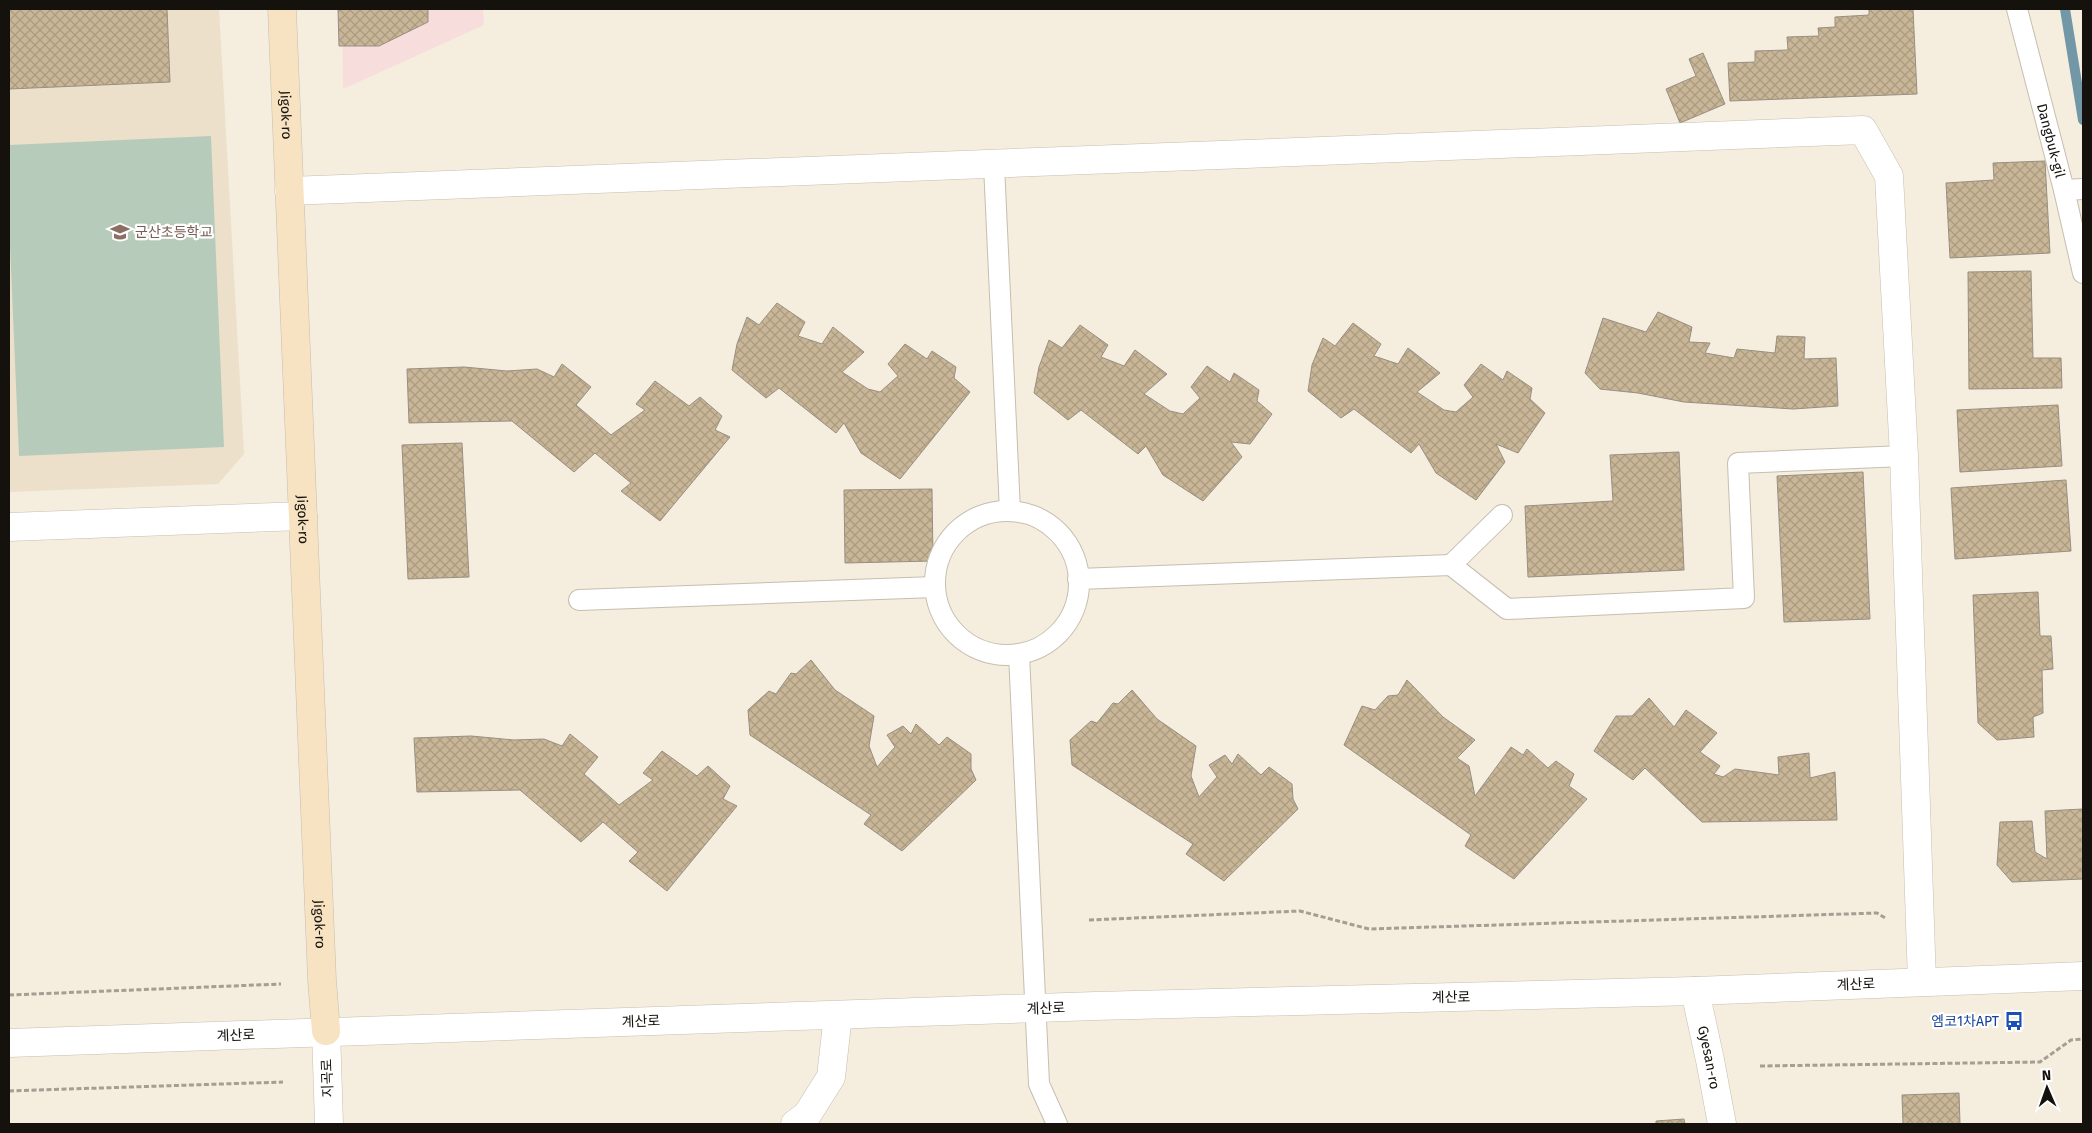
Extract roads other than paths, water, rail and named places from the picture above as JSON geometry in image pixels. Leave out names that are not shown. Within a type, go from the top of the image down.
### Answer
[{"type":"street","name":"Jigok-ro","points":[[282,9],[322,980],[326,1031]]},
{"type":"street","points":[[289,191],[1863,130],[1889,176],[1904,456],[1922,982]]},
{"type":"street","points":[[9,527],[303,516]]},
{"type":"street","name":"계산로","points":[[9,1043],[1036,1008],[1695,991],[2083,976]]},
{"type":"street","name":"Gyesan-ro","points":[[1695,991],[1722,1124]]},
{"type":"street","points":[[795,1124],[807,1115],[831,1077],[838,1015]]},
{"type":"street","name":"지곡로","points":[[326,1031],[329,1124]]},
{"type":"lane","name":"Dangbuk-gil","points":[[2017,9],[2074,189],[2083,273]]},
{"type":"lane","points":[[994,165],[1010,511]]},
{"type":"lane","points":[[1078,579],[1451,564],[1507,609],[1744,598],[1738,463],[1904,456]]},
{"type":"lane","points":[[1010,511],[1033,516],[1053,528],[1068,546],[1077,567],[1078,579],[1079,590],[1072,613],[1060,632],[1041,646],[1019,654],[994,654],[972,646],[953,631],[940,611],[935,587],[937,563],[947,542],[964,524],[986,514],[1010,511]]},
{"type":"lane","points":[[1451,564],[1502,514]]},
{"type":"lane","points":[[579,600],[935,587]]},
{"type":"lane","points":[[1019,654],[1039,1084],[1057,1124]]},
{"type":"waterway","points":[[2065,9],[2083,120]]},
{"type":"place","name":"군산초등학교","points":[[120,232]]},
{"type":"place","name":"엠코1차APT","points":[[2014,1021]]}]
